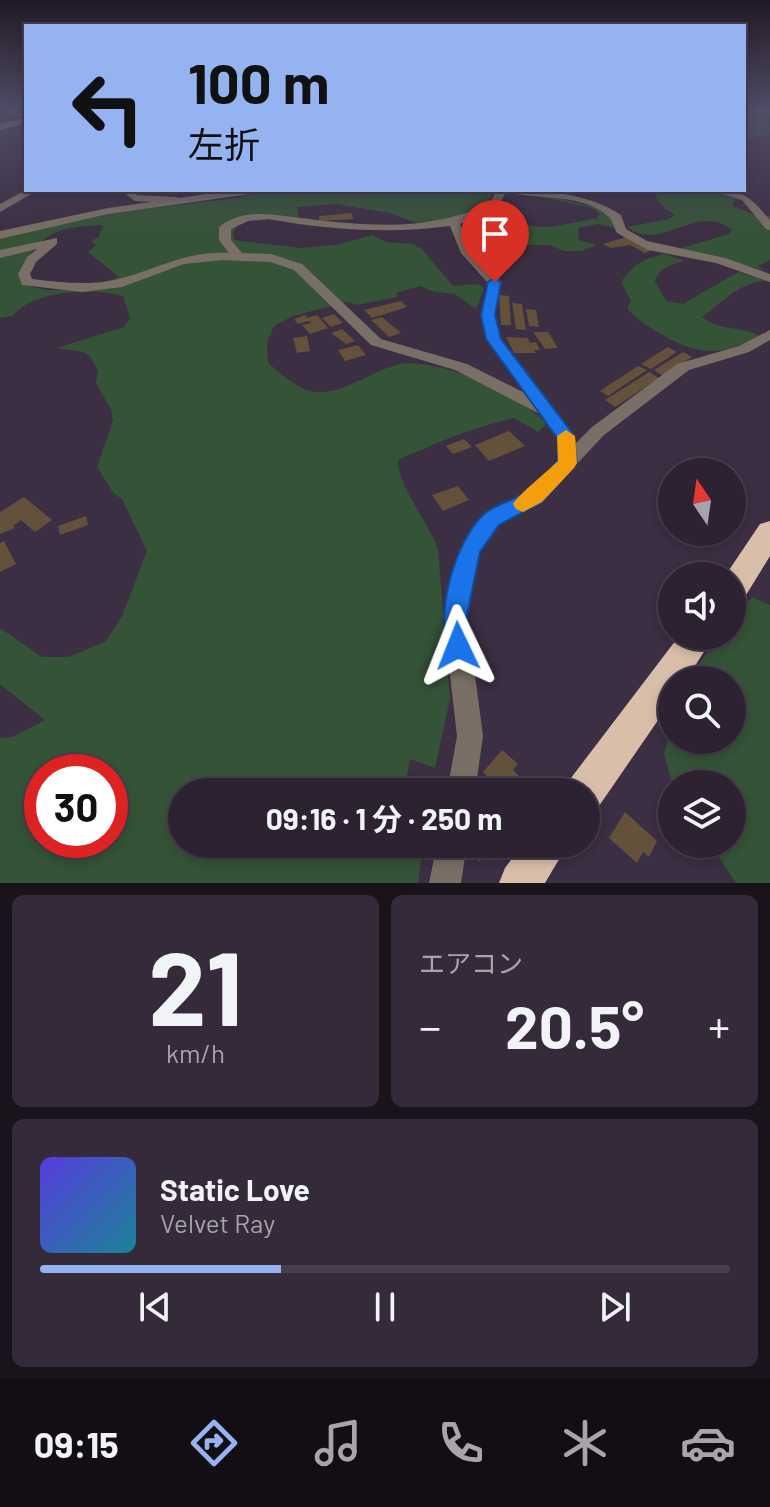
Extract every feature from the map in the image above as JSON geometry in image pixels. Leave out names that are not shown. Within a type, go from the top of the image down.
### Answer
[{"type":"highway","points":[[746,569],[770,532]]},
{"type":"highway","points":[[595,778],[688,650]]},
{"type":"highway","points":[[520,883],[538,858]]},
{"type":"street","points":[[0,209],[30,192]]},
{"type":"street","points":[[0,235],[108,211],[245,192]]},
{"type":"street","points":[[238,256],[225,240],[225,227],[255,217],[279,216],[310,223],[407,228],[454,222],[492,208],[501,192]]},
{"type":"street","points":[[526,192],[600,207],[617,217],[621,231],[664,253],[704,257],[770,278]]},
{"type":"street","points":[[723,192],[746,198],[752,210],[765,218],[770,227]]},
{"type":"street","points":[[454,222],[467,253],[495,282],[488,315],[493,339],[567,438],[567,463]]},
{"type":"street","points":[[0,254],[53,241],[31,260],[24,274],[27,282],[82,288],[117,284],[182,260],[238,256],[271,258],[298,267],[376,342],[461,367],[548,412]]},
{"type":"street","points":[[463,778],[470,736],[455,615],[470,550],[491,519],[535,496],[598,431],[683,367],[744,349],[770,334]]},
{"type":"street","points":[[445,883],[449,858]]},
{"type":"lane","points":[[128,192],[136,198],[191,201]]},
{"type":"green space","points":[[258,192],[494,192],[484,208],[439,222],[417,223],[389,213],[336,204],[297,207],[299,218],[310,218],[305,225],[255,219],[245,221],[233,233],[234,240],[301,248],[335,245],[372,235],[387,242],[413,244],[421,248],[453,286],[479,284],[484,289],[476,309],[455,294],[431,291],[420,286],[396,293],[397,297],[357,305],[347,302],[293,316],[274,326],[267,343],[268,363],[296,385],[309,391],[325,392],[346,387],[386,368],[412,363],[453,371],[499,390],[519,401],[546,424],[538,432],[514,418],[455,436],[398,460],[408,493],[438,549],[450,699],[435,768],[410,759],[407,778],[168,778],[168,858],[421,858],[418,883],[0,883],[0,738],[12,737],[45,720],[0,684],[0,628],[42,657],[69,657],[106,641],[122,616],[147,551],[122,499],[114,494],[97,467],[113,421],[111,410],[96,383],[98,371],[90,356],[83,352],[57,348],[124,327],[130,318],[123,296],[96,292],[64,293],[34,301],[13,316],[0,318],[0,239],[111,213],[236,198]],"holes":[[[103,225],[99,237],[91,241],[96,245],[88,252],[119,277],[57,290],[32,287],[21,282],[18,273],[27,259],[53,234],[74,227]]]},
{"type":"green space","points":[[658,192],[718,192],[739,197],[741,200],[735,199],[732,206],[758,216],[770,216],[770,260],[758,266],[767,271],[678,249],[729,234],[732,230],[719,223],[692,223],[653,235],[640,234],[627,227],[675,215],[663,207],[655,196]]},
{"type":"green space","points":[[522,193],[568,201],[601,210],[612,215],[615,228],[598,224],[578,228],[579,240],[597,245],[582,251],[564,251],[549,245],[528,245],[497,238],[505,231],[493,222],[500,219],[494,214],[498,213],[536,227],[558,226],[597,218],[600,214],[593,208]]},
{"type":"green space","points":[[664,254],[685,261],[667,267],[657,276],[655,281],[666,301],[683,304],[738,272],[768,281],[741,288],[702,317],[718,325],[759,336],[732,348],[708,351],[671,340],[637,318],[627,308],[631,301],[621,282],[639,263]]},
{"type":"green space","points":[[752,597],[770,605],[770,883],[736,883],[719,858],[746,858],[746,770],[668,770],[664,754],[746,754],[746,666],[698,666],[710,650],[746,650],[746,605]]},
{"type":"building","points":[[352,213],[353,219],[319,221],[319,216]]},
{"type":"building","points":[[626,237],[652,250],[645,253],[630,245],[611,248],[603,244]]},
{"type":"building","points":[[499,295],[509,296],[511,325],[501,325]]},
{"type":"building","points":[[401,301],[407,307],[372,318],[364,310]]},
{"type":"building","points":[[512,303],[522,304],[526,330],[516,329]]},
{"type":"building","points":[[526,309],[536,310],[539,327],[529,326]]},
{"type":"building","points":[[334,314],[343,323],[331,327],[322,318]]},
{"type":"building","points":[[305,315],[307,318],[317,315],[328,328],[310,334],[302,325],[311,323],[309,321],[298,324],[294,319]]},
{"type":"building","points":[[382,317],[401,333],[389,337],[371,320]]},
{"type":"building","points":[[342,329],[355,341],[346,344],[331,333]]},
{"type":"building","points":[[533,332],[548,332],[558,348],[545,349]]},
{"type":"building","points":[[307,336],[310,351],[297,353],[293,338]]},
{"type":"building","points":[[506,337],[528,338],[530,343],[536,342],[540,350],[534,350],[536,353],[514,353]]},
{"type":"building","points":[[358,345],[366,355],[345,361],[338,350]]},
{"type":"building","points":[[668,347],[677,352],[651,369],[641,364]]},
{"type":"building","points":[[683,352],[692,357],[663,376],[654,370]]},
{"type":"building","points":[[638,366],[647,370],[608,396],[600,391]]},
{"type":"building","points":[[649,372],[659,378],[615,407],[605,400]]},
{"type":"building","points":[[509,431],[525,446],[489,461],[475,445]]},
{"type":"building","points":[[464,439],[472,447],[453,454],[446,446]]},
{"type":"building","points":[[458,486],[469,500],[443,511],[432,495]]},
{"type":"building","points":[[24,497],[52,520],[35,532],[21,520],[13,526],[15,528],[0,534],[0,512]]},
{"type":"building","points":[[86,516],[88,525],[60,535],[58,526]]},
{"type":"building","points":[[4,541],[16,564],[0,572],[0,543]]},
{"type":"building","points":[[502,750],[518,764],[513,770],[521,778],[489,778],[483,772]]},
{"type":"building","points":[[625,812],[657,841],[649,857],[643,852],[637,863],[609,838]]},
{"type":"slow traffic","points":[[523,504],[567,463],[566,436]]},
{"type":"route","points":[[458,646],[455,615],[470,550],[491,519],[535,496],[567,463],[567,438],[493,339],[488,315],[495,282]]}]
